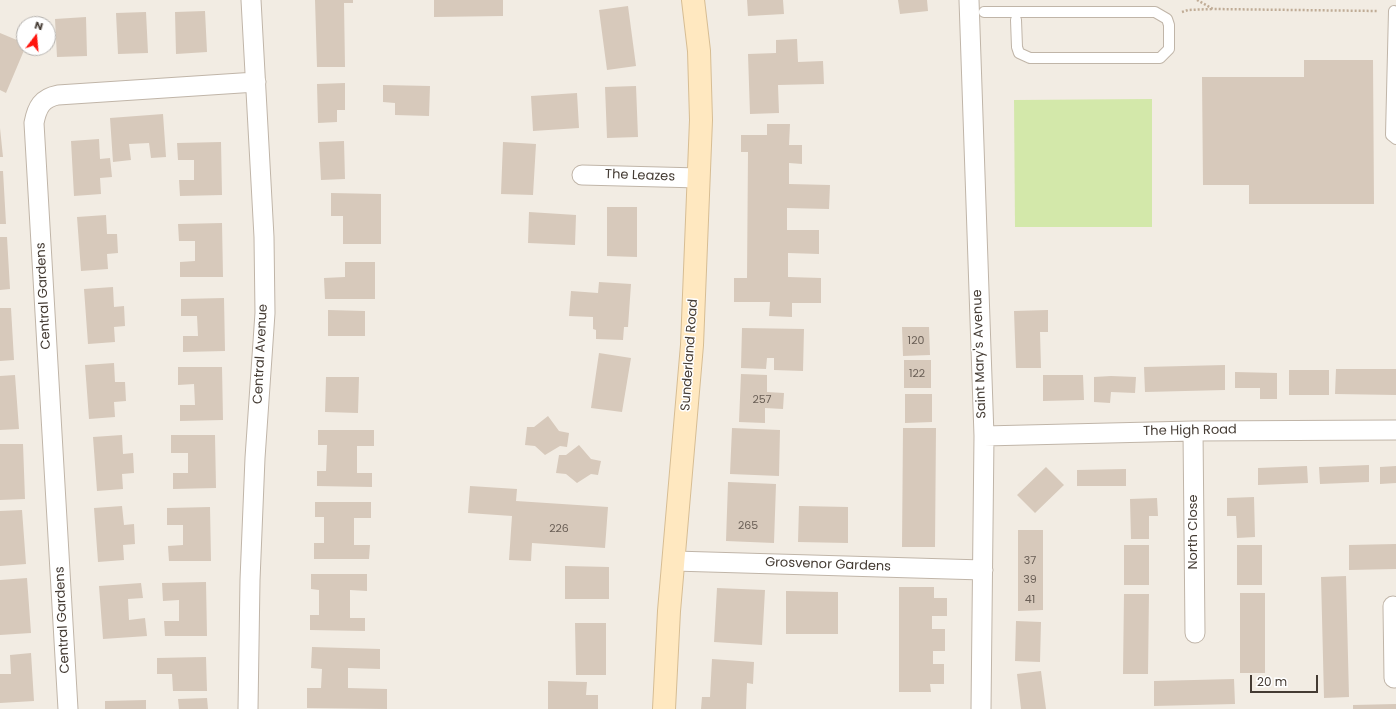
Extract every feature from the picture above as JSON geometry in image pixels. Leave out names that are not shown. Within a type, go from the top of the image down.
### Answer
[{"type":"street","name":"Central Avenue","points":[[248,709],[250,580],[255,458],[265,313],[264,237],[252,0]]},
{"type":"street","name":"Sunderland Road","points":[[664,709],[674,561],[692,346],[699,178],[701,120],[699,52],[693,0]]},
{"type":"street","name":"Saint Mary's Avenue","points":[[975,8],[984,436],[981,709]]},
{"type":"street","name":"Central Gardens","points":[[68,709],[34,123],[36,112],[41,103],[49,97],[58,94],[256,82]]},
{"type":"street","name":"The Leazes","points":[[582,175],[699,178]]},
{"type":"street","name":"The High Road","points":[[984,436],[1193,431],[1396,430]]},
{"type":"street","name":"North Close","points":[[1193,431],[1195,633]]},
{"type":"street","name":"Grosvenor Gardens","points":[[674,561],[983,570]]},
{"type":"street","points":[[1393,606],[1395,641],[1394,678]]},
{"type":"lane","points":[[975,8],[1156,12],[1167,18],[1169,25],[1169,49],[1165,55],[1160,58],[1030,58],[1019,53],[1017,47],[1016,20]]},
{"type":"lane","points":[[1394,11],[1391,135],[1396,139]]},
{"type":"path","points":[[1197,0],[1213,9]]},
{"type":"path","points":[[1167,18],[1188,10],[1213,9],[1394,11]]},
{"type":"green space","points":[[1152,99],[1152,227],[1015,227],[1014,100]]},
{"type":"building","points":[[315,0],[353,0],[353,3],[344,3],[345,67],[317,67]]},
{"type":"building","points":[[434,0],[503,0],[503,16],[434,17]]},
{"type":"building","points":[[747,0],[783,0],[784,14],[748,16]]},
{"type":"building","points":[[898,0],[927,0],[928,11],[900,14]]},
{"type":"building","points":[[628,6],[636,66],[607,70],[599,10]]},
{"type":"building","points":[[205,11],[207,52],[176,54],[175,12]]},
{"type":"building","points":[[146,12],[148,53],[118,54],[116,13]]},
{"type":"building","points":[[86,17],[87,56],[57,57],[56,19]]},
{"type":"building","points":[[0,33],[16,40],[16,56],[22,56],[6,93],[0,90]]},
{"type":"building","points":[[797,39],[798,62],[823,61],[824,84],[778,85],[779,113],[750,114],[748,54],[776,53],[776,40]]},
{"type":"building","points":[[1304,60],[1373,60],[1374,204],[1249,204],[1249,185],[1203,185],[1202,77],[1304,77]]},
{"type":"building","points":[[345,83],[345,110],[337,110],[337,122],[318,123],[317,84]]},
{"type":"building","points":[[383,85],[430,86],[429,116],[395,115],[395,103],[383,102]]},
{"type":"building","points":[[636,86],[638,137],[607,138],[605,87]]},
{"type":"building","points":[[577,93],[579,128],[533,131],[531,96]]},
{"type":"building","points":[[163,114],[166,157],[151,158],[149,143],[129,144],[131,160],[113,162],[110,118]]},
{"type":"building","points":[[767,124],[790,124],[789,145],[802,145],[802,164],[789,163],[789,184],[830,185],[829,209],[787,208],[787,230],[819,230],[819,254],[788,253],[788,277],[821,278],[821,303],[792,303],[792,317],[769,316],[770,302],[734,302],[734,278],[747,278],[748,152],[741,152],[741,135],[767,135]]},
{"type":"building","points":[[0,128],[3,157],[0,157]]},
{"type":"building","points":[[99,139],[100,159],[110,158],[112,177],[100,178],[101,194],[74,196],[71,141]]},
{"type":"building","points":[[344,141],[345,179],[321,180],[319,142]]},
{"type":"building","points":[[221,142],[222,195],[180,196],[179,180],[194,180],[194,160],[178,160],[177,143]]},
{"type":"building","points":[[503,142],[536,144],[533,195],[501,194]]},
{"type":"building","points":[[0,171],[3,171],[6,224],[0,224]]},
{"type":"building","points":[[331,193],[381,194],[381,244],[343,244],[343,216],[331,216]]},
{"type":"building","points":[[607,207],[637,207],[637,257],[607,256]]},
{"type":"building","points":[[529,212],[576,215],[575,245],[528,243]]},
{"type":"building","points":[[106,215],[107,234],[117,234],[118,253],[107,254],[108,269],[81,271],[77,217]]},
{"type":"building","points":[[222,223],[223,277],[180,277],[180,262],[195,261],[195,241],[179,241],[178,224]]},
{"type":"building","points":[[0,237],[7,237],[10,289],[0,290]]},
{"type":"building","points":[[345,262],[375,262],[375,299],[325,299],[324,278],[345,277]]},
{"type":"building","points":[[599,282],[631,284],[628,327],[624,327],[623,340],[596,339],[596,330],[593,329],[593,317],[569,316],[571,291],[598,293]]},
{"type":"building","points":[[113,287],[114,307],[124,306],[125,326],[114,327],[115,342],[88,344],[84,289]]},
{"type":"building","points":[[224,298],[225,351],[183,352],[183,336],[198,336],[197,316],[181,316],[181,299]]},
{"type":"building","points":[[0,308],[11,308],[14,360],[0,361]]},
{"type":"building","points":[[328,310],[365,311],[365,336],[328,336]]},
{"type":"building","points":[[1048,310],[1048,332],[1040,332],[1041,368],[1016,368],[1014,311]]},
{"type":"building","points":[[902,327],[929,327],[930,355],[903,356]]},
{"type":"building","points":[[742,328],[804,329],[803,371],[774,370],[774,358],[767,358],[766,369],[741,368]]},
{"type":"building","points":[[599,353],[631,358],[622,412],[591,408]]},
{"type":"building","points":[[904,360],[931,360],[931,388],[904,388]]},
{"type":"building","points":[[114,363],[115,382],[125,382],[126,401],[114,402],[115,417],[89,419],[85,365]]},
{"type":"building","points":[[1225,365],[1225,390],[1145,392],[1144,367]]},
{"type":"building","points":[[178,367],[222,367],[223,420],[180,421],[180,405],[195,405],[194,384],[178,385]]},
{"type":"building","points":[[1336,369],[1396,369],[1396,395],[1335,394]]},
{"type":"building","points":[[1289,370],[1329,370],[1329,395],[1289,395]]},
{"type":"building","points":[[1235,372],[1277,373],[1277,399],[1260,399],[1260,388],[1235,388]]},
{"type":"building","points":[[741,374],[767,375],[767,392],[784,393],[783,409],[765,408],[765,423],[739,422]]},
{"type":"building","points":[[15,375],[19,429],[0,430],[0,376]]},
{"type":"building","points":[[1043,375],[1083,375],[1084,400],[1043,401]]},
{"type":"building","points":[[326,377],[359,377],[358,413],[325,412]]},
{"type":"building","points":[[1094,377],[1136,377],[1135,393],[1111,392],[1110,403],[1094,402]]},
{"type":"building","points":[[905,394],[932,394],[932,422],[905,423]]},
{"type":"building","points":[[548,416],[559,431],[569,433],[567,447],[560,446],[545,455],[535,446],[525,445],[527,427],[534,427]]},
{"type":"building","points":[[732,428],[780,430],[779,476],[730,474]]},
{"type":"building","points":[[903,428],[936,428],[935,547],[902,547]]},
{"type":"building","points":[[318,430],[374,430],[374,446],[357,446],[357,473],[372,473],[372,487],[317,486],[317,471],[326,471],[327,445],[318,445]]},
{"type":"building","points":[[122,435],[123,454],[133,453],[134,473],[122,474],[123,489],[97,491],[93,437]]},
{"type":"building","points":[[171,435],[215,435],[216,488],[173,489],[173,473],[188,473],[188,453],[171,453]]},
{"type":"building","points":[[0,444],[23,444],[25,499],[0,500]]},
{"type":"building","points":[[579,445],[591,459],[601,461],[598,475],[591,474],[577,483],[566,474],[556,473],[559,455],[566,455]]},
{"type":"building","points":[[1369,465],[1369,482],[1320,484],[1319,467]]},
{"type":"building","points":[[1307,466],[1308,483],[1258,485],[1258,468]]},
{"type":"building","points":[[1396,466],[1396,483],[1380,484],[1380,467]]},
{"type":"building","points":[[1046,467],[1064,485],[1035,513],[1017,495]]},
{"type":"building","points":[[1126,469],[1126,486],[1077,486],[1077,470]]},
{"type":"building","points":[[728,482],[776,484],[774,543],[726,541]]},
{"type":"building","points":[[470,486],[517,489],[516,501],[608,507],[605,548],[532,543],[531,561],[509,560],[512,516],[468,513]]},
{"type":"building","points":[[1254,497],[1255,537],[1237,538],[1236,516],[1227,516],[1227,498]]},
{"type":"building","points":[[1157,498],[1158,516],[1149,516],[1149,539],[1131,539],[1130,499]]},
{"type":"building","points":[[315,502],[371,502],[371,518],[354,518],[354,545],[370,545],[369,559],[314,559],[314,543],[324,543],[324,517],[315,517]]},
{"type":"building","points":[[122,506],[124,525],[134,524],[135,544],[123,545],[124,560],[98,562],[94,508]]},
{"type":"building","points":[[799,506],[848,507],[848,543],[798,542]]},
{"type":"building","points":[[210,507],[211,561],[169,561],[168,546],[183,545],[183,525],[167,525],[167,508]]},
{"type":"building","points":[[22,510],[26,564],[0,566],[0,511]]},
{"type":"building","points":[[1018,530],[1043,530],[1043,610],[1018,611]]},
{"type":"building","points":[[1396,544],[1396,569],[1349,570],[1349,545]]},
{"type":"building","points":[[1124,545],[1149,545],[1149,585],[1124,585]]},
{"type":"building","points":[[1237,545],[1262,545],[1262,585],[1237,585]]},
{"type":"building","points":[[565,566],[609,567],[609,599],[565,599]]},
{"type":"building","points":[[311,574],[367,574],[367,591],[350,590],[350,618],[365,618],[365,631],[310,630],[310,615],[319,615],[319,590],[311,589]]},
{"type":"building","points":[[1346,576],[1349,697],[1324,698],[1321,577]]},
{"type":"building","points":[[27,578],[31,633],[0,635],[0,580]]},
{"type":"building","points":[[206,582],[207,636],[165,636],[164,621],[179,621],[179,600],[163,601],[162,583]]},
{"type":"building","points":[[141,583],[143,598],[128,599],[129,620],[145,618],[147,636],[103,639],[99,586]]},
{"type":"building","points":[[899,587],[934,587],[934,598],[947,598],[947,616],[932,616],[932,629],[945,629],[945,651],[933,651],[933,664],[944,664],[944,684],[930,684],[931,692],[899,692]]},
{"type":"building","points":[[717,588],[765,590],[762,645],[714,642]]},
{"type":"building","points":[[786,591],[838,592],[838,634],[786,634]]},
{"type":"building","points":[[1240,593],[1265,593],[1265,673],[1240,673]]},
{"type":"building","points":[[1124,594],[1149,594],[1148,674],[1123,674]]},
{"type":"building","points":[[1016,621],[1041,622],[1040,662],[1015,661]]},
{"type":"building","points":[[575,623],[606,623],[606,675],[576,675]]},
{"type":"building","points":[[312,647],[380,649],[380,669],[348,668],[348,688],[387,689],[387,709],[307,708],[307,688],[321,688],[322,669],[311,668]]},
{"type":"building","points":[[31,653],[34,701],[0,703],[0,674],[11,674],[10,655]]},
{"type":"building","points":[[206,657],[207,691],[173,691],[172,674],[157,674],[157,658]]},
{"type":"building","points":[[712,659],[754,662],[753,684],[747,683],[746,709],[701,709],[702,697],[710,697]]},
{"type":"building","points":[[1041,671],[1046,709],[1021,709],[1017,674]]},
{"type":"building","points":[[1234,679],[1235,704],[1154,706],[1154,681]]},
{"type":"building","points":[[548,681],[587,682],[586,695],[598,695],[598,709],[548,709]]},
{"type":"building","points":[[207,698],[208,709],[179,709],[178,699]]},
{"type":"building","points":[[146,700],[146,709],[105,709],[105,701]]},
{"type":"building","points":[[1396,704],[1396,709],[1353,709],[1353,705]]}]
